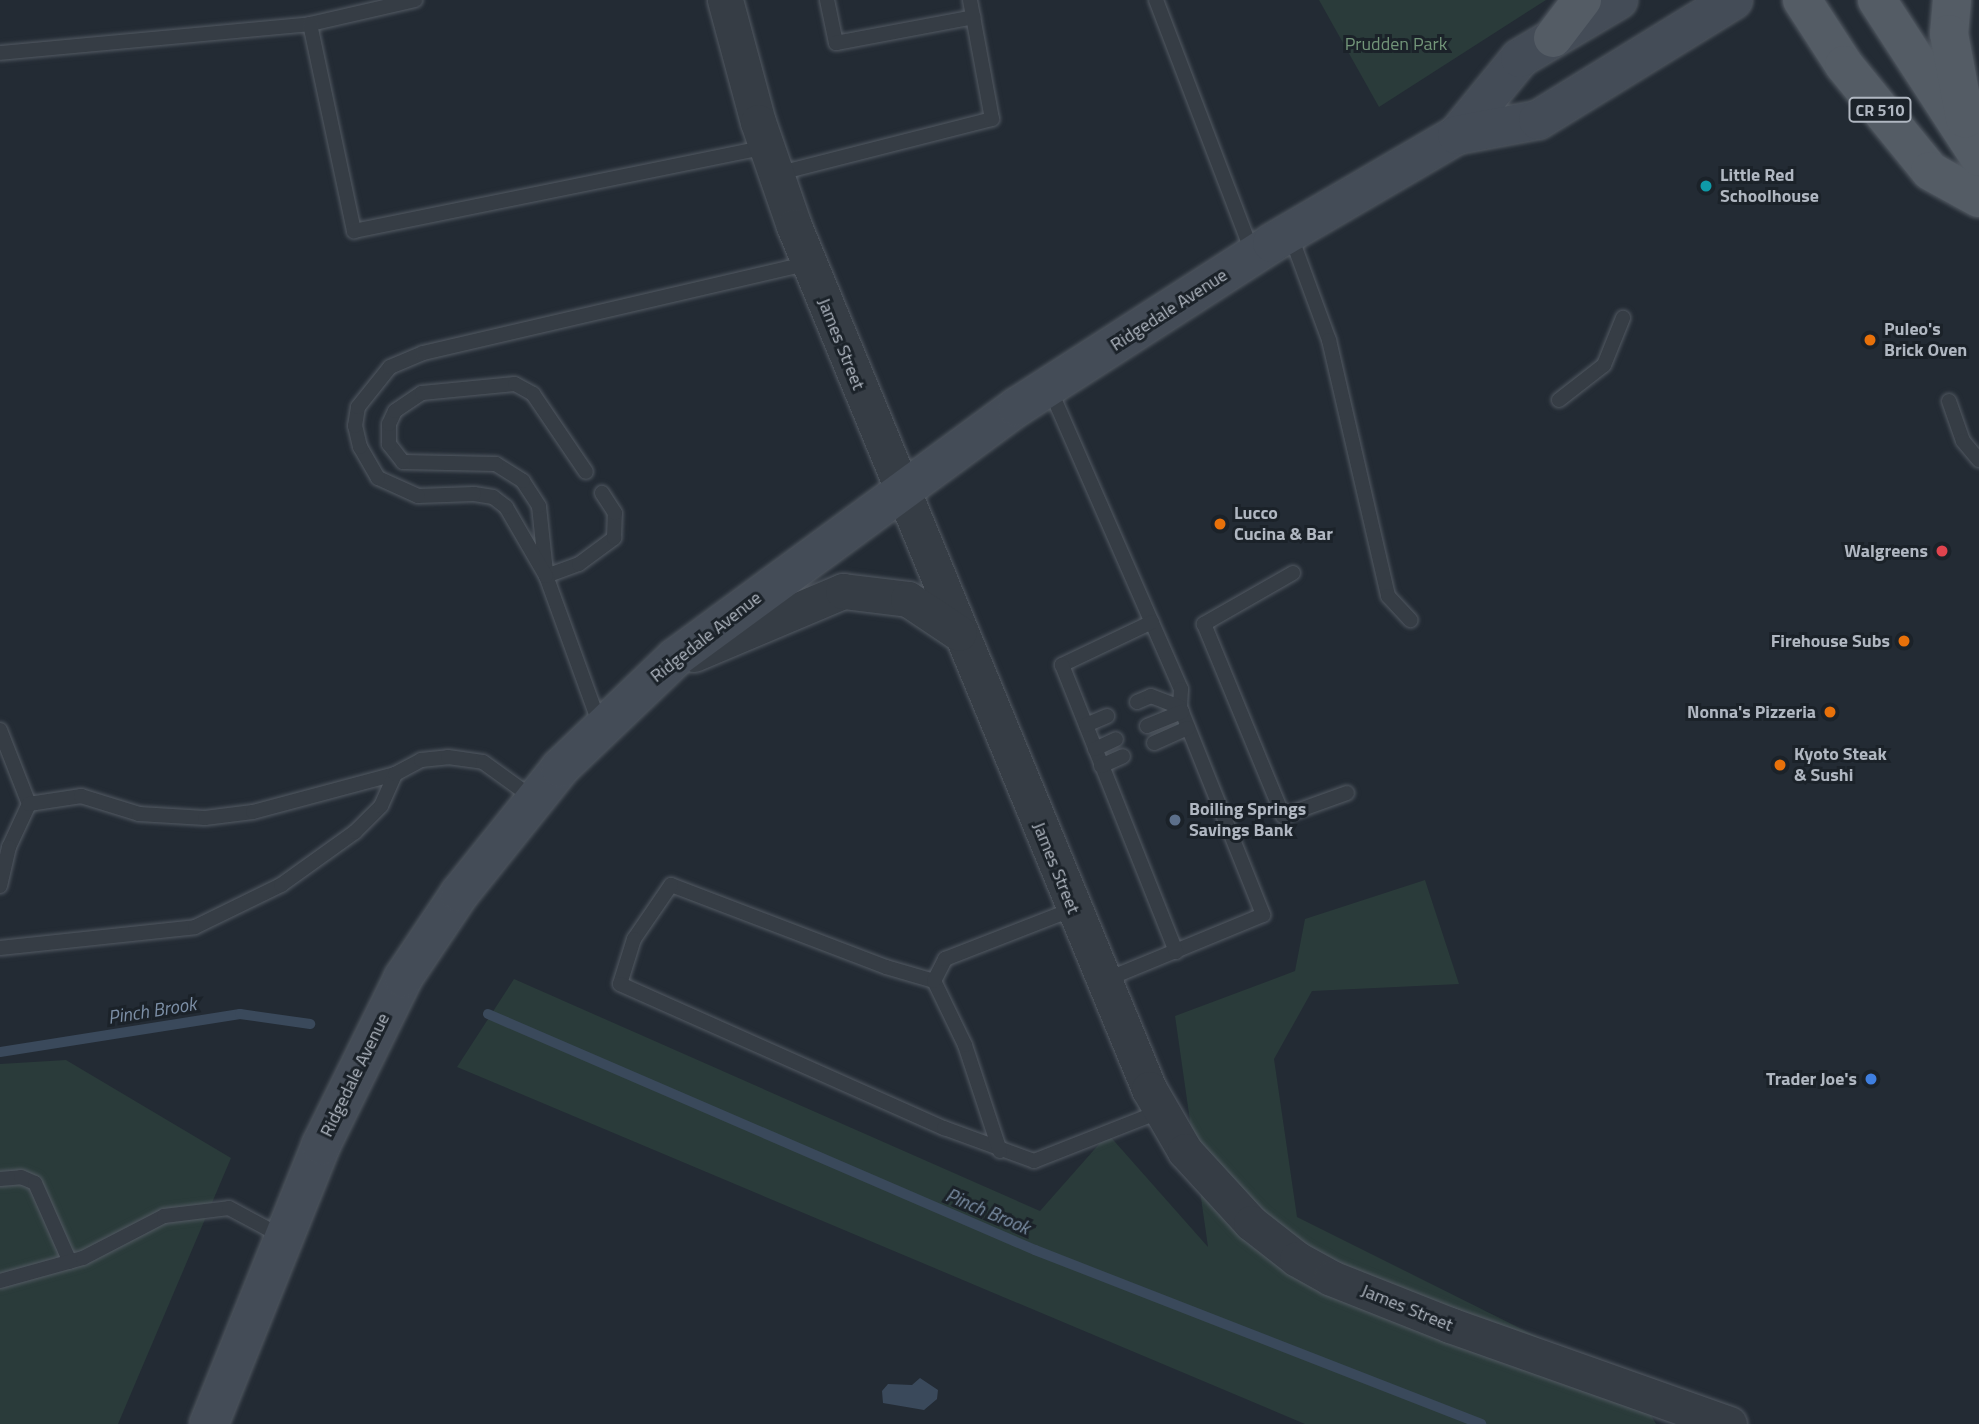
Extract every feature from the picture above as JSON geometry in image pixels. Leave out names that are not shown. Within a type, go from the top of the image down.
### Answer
[{"type":"main road","points":[[1553,38],[1582,0]]},
{"type":"main road","name":"Ridgedale Avenue","points":[[1457,135],[1520,58],[1618,0]]},
{"type":"main road","name":"Ridgedale Avenue","points":[[209,1424],[362,1055],[403,978],[460,893],[535,799],[601,727],[665,667],[901,491],[1049,387],[1253,255],[1457,135],[1538,120],[1733,0]]},
{"type":"main road","name":"CR 510","points":[[1802,0],[1844,65],[1930,172],[1979,198]]},
{"type":"main road","name":"CR 510","points":[[1877,0],[1974,146]]},
{"type":"main road","points":[[1952,0],[1949,34],[1974,146]]},
{"type":"street","name":"James Street","points":[[725,0],[771,161],[808,263],[901,491],[1103,981],[1162,1111],[1205,1176],[1251,1223],[1297,1259],[1331,1278],[1450,1325],[1729,1424]]},
{"type":"street","points":[[665,667],[843,591],[908,599],[959,632]]},
{"type":"lane","points":[[0,53],[310,24],[415,0]]},
{"type":"lane","points":[[827,0],[836,43],[974,17]]},
{"type":"lane","points":[[310,24],[354,231],[771,161],[992,120],[970,0]]},
{"type":"lane","points":[[1156,0],[1253,255]]},
{"type":"lane","points":[[1290,233],[1329,341],[1388,596],[1410,620]]},
{"type":"lane","points":[[601,727],[546,576],[506,507],[493,497],[418,496],[395,489],[369,466],[355,426],[359,407],[390,368],[423,352],[808,263]]},
{"type":"lane","points":[[1559,400],[1604,365],[1623,318]]},
{"type":"lane","points":[[546,576],[539,506],[523,481],[496,464],[403,462],[389,444],[389,424],[394,411],[422,393],[515,384],[533,394],[586,472]]},
{"type":"lane","points":[[1049,387],[1181,689],[1181,710],[1263,915],[1103,981]]},
{"type":"lane","points":[[1949,401],[1963,441],[1979,460]]},
{"type":"lane","points":[[546,576],[579,564],[614,538],[615,513],[602,493]]},
{"type":"lane","points":[[1293,573],[1204,624],[1283,816],[1347,793]]},
{"type":"lane","points":[[1152,622],[1062,666],[1176,952]]},
{"type":"lane","points":[[1137,702],[1151,696],[1181,710]]},
{"type":"lane","points":[[1147,726],[1181,710]]},
{"type":"lane","points":[[1086,725],[1107,716]]},
{"type":"lane","points":[[1154,743],[1188,728]]},
{"type":"lane","points":[[0,730],[29,804],[9,847],[0,886]]},
{"type":"lane","points":[[1095,749],[1116,739]]},
{"type":"lane","points":[[1101,766],[1123,756]]},
{"type":"lane","points":[[29,804],[82,796],[139,814],[205,818],[253,812],[394,774],[421,760],[448,757],[483,762],[535,799]]},
{"type":"lane","points":[[0,947],[195,927],[281,885],[355,832],[381,806],[394,774]]},
{"type":"lane","points":[[1000,1151],[965,1045],[934,981],[886,967],[671,885],[634,939],[620,984],[1000,1151],[1034,1161],[1162,1111]]},
{"type":"lane","points":[[934,981],[945,959],[1073,909]]},
{"type":"lane","points":[[0,1179],[20,1177],[35,1183],[69,1262]]},
{"type":"lane","points":[[0,1281],[69,1262],[164,1216],[229,1209],[284,1238]]},
{"type":"green space","name":"Prudden Park","points":[[1319,0],[1546,0],[1379,107]]},
{"type":"green space","points":[[1425,880],[1459,984],[1312,991],[1274,1059],[1297,1217],[1634,1385],[1656,1424],[1305,1424],[457,1067],[514,979],[1040,1211],[1108,1134],[1208,1247],[1175,1016],[1295,971],[1305,919]]},
{"type":"green space","points":[[66,1060],[231,1158],[118,1424],[0,1424],[0,1064]]},
{"type":"water","points":[[920,1378],[938,1390],[937,1399],[924,1410],[883,1403],[882,1391],[888,1384],[912,1385]]},
{"type":"waterway","name":"Pinch Brook","points":[[0,1052],[240,1014],[310,1024]]},
{"type":"waterway","name":"Pinch Brook","points":[[488,1014],[1035,1250],[1481,1424]]},
{"type":"place","name":"Little Red Schoolhouse","points":[[1706,186]]},
{"type":"place","name":"Puleo's Brick Oven","points":[[1870,340]]},
{"type":"place","name":"Lucco Cucina & Bar","points":[[1220,524]]},
{"type":"place","name":"Walgreens","points":[[1942,551]]},
{"type":"place","name":"Firehouse Subs","points":[[1904,641]]},
{"type":"place","name":"Nonna's Pizzeria","points":[[1830,712]]},
{"type":"place","name":"Kyoto Steak & Sushi","points":[[1780,765]]},
{"type":"place","name":"Boiling Springs Savings Bank","points":[[1175,820]]},
{"type":"place","name":"Trader Joe's","points":[[1871,1079]]}]
